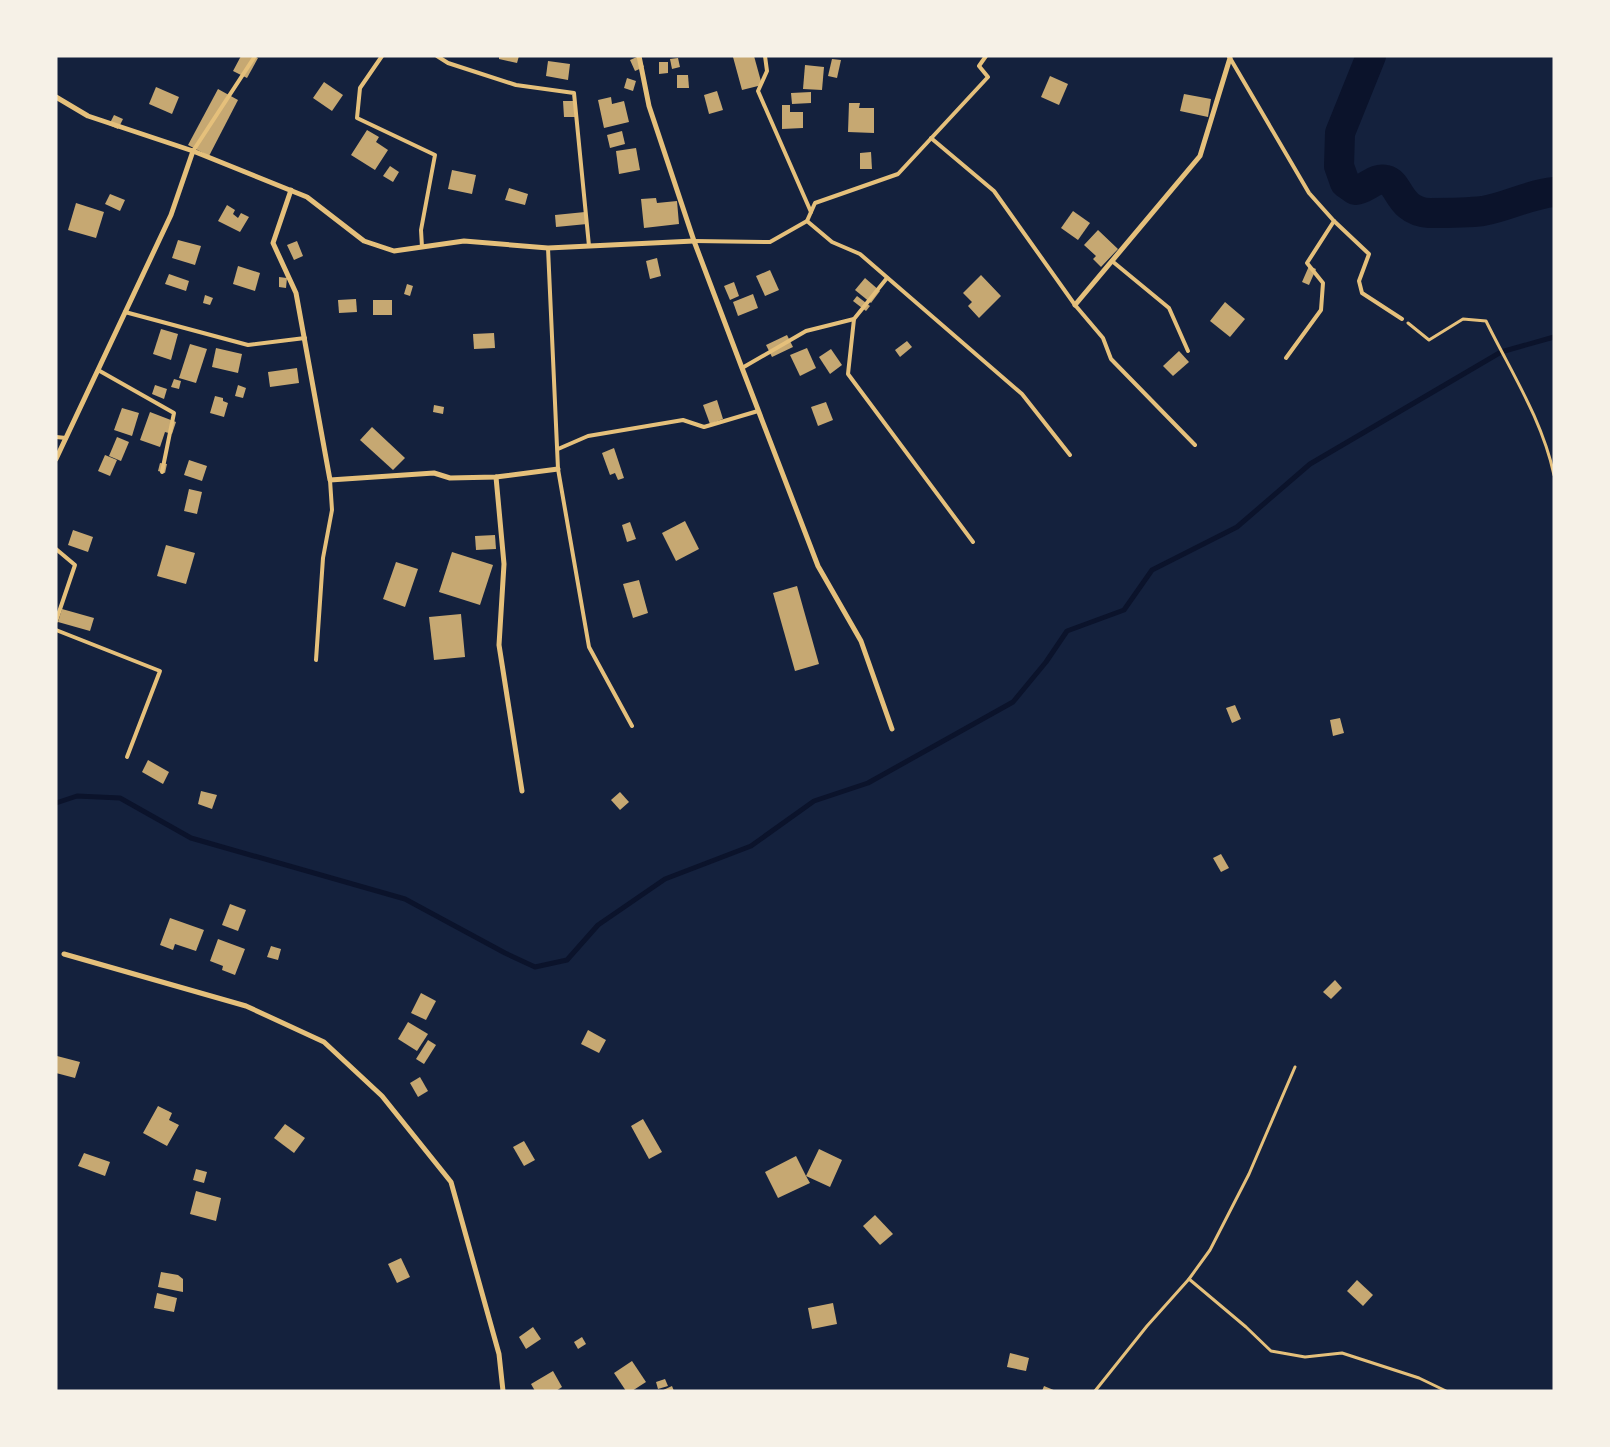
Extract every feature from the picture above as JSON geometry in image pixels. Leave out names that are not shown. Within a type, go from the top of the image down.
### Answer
[{"type":"street","points":[[639,56],[649,106],[694,240],[758,411],[818,566],[861,641],[892,729]]},
{"type":"street","points":[[1075,305],[1200,156],[1230,57]]},
{"type":"street","points":[[56,97],[88,116],[193,151],[307,197],[364,241],[394,251],[464,241],[548,248],[694,240]]},
{"type":"street","points":[[56,459],[171,215],[193,151]]},
{"type":"street","points":[[291,190],[273,242],[296,293],[330,480],[434,473],[450,478],[496,477],[558,469]]},
{"type":"street","points":[[496,477],[504,564],[499,645],[522,791]]},
{"type":"street","points":[[64,954],[246,1006],[324,1042],[382,1096],[451,1182],[499,1354],[504,1391]]},
{"type":"lane","points":[[193,151],[254,56]]},
{"type":"lane","points":[[382,56],[360,88],[356,118],[435,155],[421,230],[422,247]]},
{"type":"lane","points":[[437,56],[448,63],[516,85],[574,93],[589,246]]},
{"type":"lane","points":[[765,56],[767,71],[758,91],[811,212]]},
{"type":"lane","points":[[694,240],[770,242],[808,221],[815,203],[898,174],[988,77],[979,66],[986,56]]},
{"type":"lane","points":[[1230,57],[1309,193],[1334,221],[1369,254],[1358,281],[1362,293],[1402,319]]},
{"type":"lane","points":[[931,138],[994,191],[1075,305],[1103,338],[1111,359],[1195,445]]},
{"type":"lane","points":[[808,221],[832,242],[860,254],[1022,394],[1070,455]]},
{"type":"lane","points":[[1286,358],[1321,310],[1323,283],[1307,263],[1334,221]]},
{"type":"lane","points":[[548,248],[558,469],[589,647],[632,726]]},
{"type":"lane","points":[[1112,261],[1169,308],[1188,351]]},
{"type":"lane","points":[[887,278],[854,319],[848,374],[974,542]]},
{"type":"lane","points":[[125,312],[248,345],[305,338]]},
{"type":"lane","points":[[742,368],[806,331],[854,319]]},
{"type":"lane","points":[[98,370],[174,413],[162,472]]},
{"type":"lane","points":[[558,449],[588,436],[683,420],[704,427],[758,411]]},
{"type":"lane","points":[[56,436],[66,438]]},
{"type":"lane","points":[[316,660],[323,558],[332,510],[330,480]]},
{"type":"lane","points":[[56,549],[75,565],[56,621]]},
{"type":"lane","points":[[56,630],[160,671],[127,757]]},
{"type":"path","points":[[1402,319],[1429,340],[1463,319],[1486,321],[1528,399],[1541,431],[1554,475]]},
{"type":"path","points":[[1095,1391],[1147,1326],[1189,1279],[1210,1250],[1249,1174],[1295,1067]]},
{"type":"path","points":[[1189,1279],[1246,1327],[1271,1351],[1306,1357],[1342,1353],[1419,1378],[1446,1391]]},
{"type":"building","points":[[241,56],[254,56],[258,58],[247,78],[233,71]]},
{"type":"building","points":[[499,56],[519,56],[517,63],[499,59]]},
{"type":"building","points":[[639,56],[644,67],[635,71],[630,60]]},
{"type":"building","points":[[754,56],[762,85],[742,90],[733,57]]},
{"type":"building","points":[[678,58],[680,67],[672,69],[670,59]]},
{"type":"building","points":[[832,59],[841,60],[837,78],[828,76]]},
{"type":"building","points":[[548,61],[570,64],[568,80],[546,76]]},
{"type":"building","points":[[659,62],[668,62],[668,73],[659,74]]},
{"type":"building","points":[[805,65],[824,67],[822,90],[803,89]]},
{"type":"building","points":[[677,75],[688,75],[689,88],[677,88]]},
{"type":"building","points":[[1050,76],[1068,84],[1059,105],[1041,97]]},
{"type":"building","points":[[627,78],[636,81],[633,91],[624,88]]},
{"type":"building","points":[[324,82],[343,95],[332,111],[313,98]]},
{"type":"building","points":[[156,87],[179,97],[172,114],[149,104]]},
{"type":"building","points":[[218,89],[238,100],[209,156],[188,145]]},
{"type":"building","points":[[717,91],[723,110],[709,114],[704,95]]},
{"type":"building","points":[[811,92],[811,103],[792,104],[791,93]]},
{"type":"building","points":[[1184,94],[1211,99],[1208,117],[1180,111]]},
{"type":"building","points":[[611,97],[612,104],[624,101],[629,122],[604,128],[598,100]]},
{"type":"building","points":[[563,101],[574,101],[575,117],[564,117]]},
{"type":"building","points":[[849,103],[860,103],[859,108],[874,108],[874,133],[848,132]]},
{"type":"building","points":[[782,105],[790,105],[790,112],[803,112],[803,128],[782,129]]},
{"type":"building","points":[[114,115],[123,119],[118,129],[109,125]]},
{"type":"building","points":[[367,130],[379,137],[376,142],[388,150],[375,170],[351,155]]},
{"type":"building","points":[[622,131],[625,144],[610,148],[607,135]]},
{"type":"building","points":[[636,148],[640,170],[619,174],[616,151]]},
{"type":"building","points":[[871,152],[872,169],[860,169],[860,153]]},
{"type":"building","points":[[390,166],[399,172],[393,182],[383,176]]},
{"type":"building","points":[[452,170],[476,175],[472,194],[448,189]]},
{"type":"building","points":[[509,188],[528,194],[525,205],[505,200]]},
{"type":"building","points":[[110,194],[125,200],[120,211],[105,204]]},
{"type":"building","points":[[656,198],[657,203],[677,201],[679,224],[644,228],[641,199]]},
{"type":"building","points":[[76,203],[104,212],[96,238],[68,230]]},
{"type":"building","points":[[227,205],[235,210],[233,214],[238,218],[241,213],[249,217],[240,232],[218,221]]},
{"type":"building","points":[[1073,211],[1090,223],[1078,240],[1061,228]]},
{"type":"building","points":[[585,212],[587,224],[556,227],[555,215]]},
{"type":"building","points":[[1098,230],[1118,249],[1101,267],[1093,259],[1096,256],[1084,245]]},
{"type":"building","points":[[178,240],[201,246],[195,265],[172,258]]},
{"type":"building","points":[[297,241],[303,256],[294,260],[287,245]]},
{"type":"building","points":[[657,258],[661,276],[650,279],[646,261]]},
{"type":"building","points":[[238,266],[260,273],[255,291],[233,284]]},
{"type":"building","points":[[1309,266],[1316,269],[1309,285],[1302,282]]},
{"type":"building","points":[[770,270],[779,290],[765,296],[756,276]]},
{"type":"building","points":[[169,274],[189,281],[186,291],[165,284]]},
{"type":"building","points":[[981,275],[1001,296],[979,318],[968,306],[972,302],[963,293]]},
{"type":"building","points":[[279,277],[287,278],[286,288],[279,287]]},
{"type":"building","points":[[865,278],[880,291],[871,303],[855,290]]},
{"type":"building","points":[[734,282],[739,296],[730,300],[724,286]]},
{"type":"building","points":[[407,284],[413,286],[410,296],[404,294]]},
{"type":"building","points":[[753,294],[758,308],[738,316],[733,302]]},
{"type":"building","points":[[205,295],[213,298],[210,305],[203,303]]},
{"type":"building","points":[[857,296],[870,306],[866,311],[853,301]]},
{"type":"building","points":[[356,299],[357,312],[339,313],[338,300]]},
{"type":"building","points":[[373,300],[392,300],[392,315],[373,315]]},
{"type":"building","points":[[1225,302],[1245,319],[1230,337],[1210,321]]},
{"type":"building","points":[[161,329],[178,334],[171,360],[153,354]]},
{"type":"building","points":[[494,333],[495,348],[474,349],[473,334]]},
{"type":"building","points":[[787,335],[793,347],[772,357],[766,345]]},
{"type":"building","points":[[907,341],[912,347],[900,357],[895,350]]},
{"type":"building","points":[[190,344],[207,349],[196,383],[179,378]]},
{"type":"building","points":[[216,348],[242,354],[238,373],[212,367]]},
{"type":"building","points":[[807,348],[816,368],[800,376],[790,355]]},
{"type":"building","points":[[831,349],[842,365],[830,374],[819,357]]},
{"type":"building","points":[[1179,351],[1189,362],[1173,376],[1163,366]]},
{"type":"building","points":[[297,368],[299,383],[270,387],[268,372]]},
{"type":"building","points":[[174,379],[181,381],[179,389],[171,387]]},
{"type":"building","points":[[155,385],[167,389],[164,399],[152,394]]},
{"type":"building","points":[[238,385],[246,388],[243,398],[235,396]]},
{"type":"building","points":[[215,396],[223,398],[223,401],[228,403],[224,417],[210,413]]},
{"type":"building","points":[[717,400],[723,419],[710,424],[703,405]]},
{"type":"building","points":[[826,402],[833,420],[818,426],[811,407]]},
{"type":"building","points":[[434,405],[444,407],[443,414],[433,412]]},
{"type":"building","points":[[122,408],[139,413],[132,436],[114,430]]},
{"type":"building","points":[[150,412],[176,422],[172,434],[165,432],[160,447],[140,440]]},
{"type":"building","points":[[372,427],[405,458],[393,470],[360,440]]},
{"type":"building","points":[[117,437],[129,442],[121,461],[109,456]]},
{"type":"building","points":[[614,448],[624,478],[618,480],[615,473],[610,475],[602,453]]},
{"type":"building","points":[[105,455],[117,460],[110,476],[98,471]]},
{"type":"building","points":[[189,460],[207,466],[202,481],[184,475]]},
{"type":"building","points":[[160,463],[167,464],[165,473],[158,471]]},
{"type":"building","points":[[189,489],[202,492],[197,514],[184,511]]},
{"type":"building","points":[[685,521],[699,549],[676,561],[662,533]]},
{"type":"building","points":[[630,522],[636,539],[627,542],[622,525]]},
{"type":"building","points":[[73,530],[93,537],[88,552],[68,545]]},
{"type":"building","points":[[495,535],[496,549],[476,550],[475,536]]},
{"type":"building","points":[[166,545],[195,553],[186,584],[157,576]]},
{"type":"building","points":[[452,552],[493,565],[480,605],[439,592]]},
{"type":"building","points":[[396,562],[418,569],[405,607],[383,599]]},
{"type":"building","points":[[639,580],[648,613],[633,618],[623,584]]},
{"type":"building","points":[[797,586],[819,664],[795,671],[773,593]]},
{"type":"building","points":[[62,609],[94,618],[90,631],[58,622]]},
{"type":"building","points":[[461,614],[465,657],[434,660],[429,617]]},
{"type":"building","points":[[1235,705],[1241,719],[1232,723],[1226,708]]},
{"type":"building","points":[[1340,718],[1344,733],[1333,736],[1330,720]]},
{"type":"building","points":[[148,760],[169,772],[163,784],[142,772]]},
{"type":"building","points":[[201,791],[217,795],[212,809],[198,804]]},
{"type":"building","points":[[620,792],[629,802],[620,810],[611,800]]},
{"type":"building","points":[[1221,854],[1229,868],[1221,872],[1213,858]]},
{"type":"building","points":[[230,904],[246,910],[238,931],[222,925]]},
{"type":"building","points":[[170,918],[204,930],[196,951],[175,944],[173,950],[160,945]]},
{"type":"building","points":[[218,939],[245,949],[235,975],[222,970],[223,966],[210,961]]},
{"type":"building","points":[[271,946],[281,949],[278,960],[267,957]]},
{"type":"building","points":[[1335,980],[1342,988],[1331,999],[1323,992]]},
{"type":"building","points":[[421,993],[436,1001],[426,1020],[411,1013]]},
{"type":"building","points":[[408,1022],[428,1034],[417,1051],[398,1039]]},
{"type":"building","points":[[588,1030],[606,1040],[599,1053],[581,1044]]},
{"type":"building","points":[[428,1040],[436,1045],[424,1064],[416,1059]]},
{"type":"building","points":[[57,1056],[80,1062],[75,1078],[56,1073]]},
{"type":"building","points":[[420,1077],[428,1091],[418,1097],[410,1083]]},
{"type":"building","points":[[158,1106],[172,1113],[169,1120],[179,1125],[167,1146],[143,1133]]},
{"type":"building","points":[[643,1119],[662,1152],[649,1159],[631,1126]]},
{"type":"building","points":[[285,1124],[305,1138],[294,1153],[274,1138]]},
{"type":"building","points":[[524,1141],[535,1160],[524,1166],[513,1147]]},
{"type":"building","points":[[819,1149],[842,1160],[830,1187],[806,1176]]},
{"type":"building","points":[[84,1153],[110,1162],[105,1176],[78,1166]]},
{"type":"building","points":[[796,1156],[810,1183],[778,1198],[765,1172]]},
{"type":"building","points":[[196,1169],[207,1172],[204,1183],[193,1180]]},
{"type":"building","points":[[196,1191],[221,1198],[216,1221],[190,1214]]},
{"type":"building","points":[[875,1215],[893,1234],[880,1245],[863,1226]]},
{"type":"building","points":[[401,1258],[410,1277],[397,1283],[388,1264]]},
{"type":"building","points":[[161,1272],[178,1275],[183,1279],[183,1292],[158,1287]]},
{"type":"building","points":[[1357,1280],[1373,1295],[1363,1306],[1347,1291]]},
{"type":"building","points":[[157,1293],[177,1298],[174,1312],[154,1308]]},
{"type":"building","points":[[833,1303],[837,1324],[812,1329],[808,1308]]},
{"type":"building","points":[[533,1327],[541,1339],[526,1349],[519,1337]]},
{"type":"building","points":[[582,1337],[586,1344],[578,1349],[574,1342]]},
{"type":"building","points":[[1010,1353],[1029,1358],[1026,1371],[1007,1367]]},
{"type":"building","points":[[632,1361],[646,1382],[632,1391],[626,1391],[614,1373]]},
{"type":"building","points":[[553,1371],[562,1387],[556,1391],[535,1391],[531,1384]]},
{"type":"building","points":[[665,1379],[668,1386],[658,1389],[656,1382]]},
{"type":"building","points":[[672,1386],[674,1391],[661,1391]]},
{"type":"building","points":[[1044,1386],[1056,1391],[1042,1391]]},
{"type":"waterway","points":[[1371,56],[1340,133],[1339,166],[1345,183],[1355,190],[1378,180],[1386,180],[1391,182],[1401,197],[1411,207],[1429,213],[1483,211],[1536,195],[1554,192]]},
{"type":"waterway","points":[[56,803],[77,796],[120,798],[191,838],[405,899],[535,967],[567,960],[598,925],[665,879],[751,846],[814,801],[868,783],[1013,702],[1046,662],[1067,631],[1124,610],[1152,570],[1237,527],[1310,464],[1501,352],[1554,337]]}]
